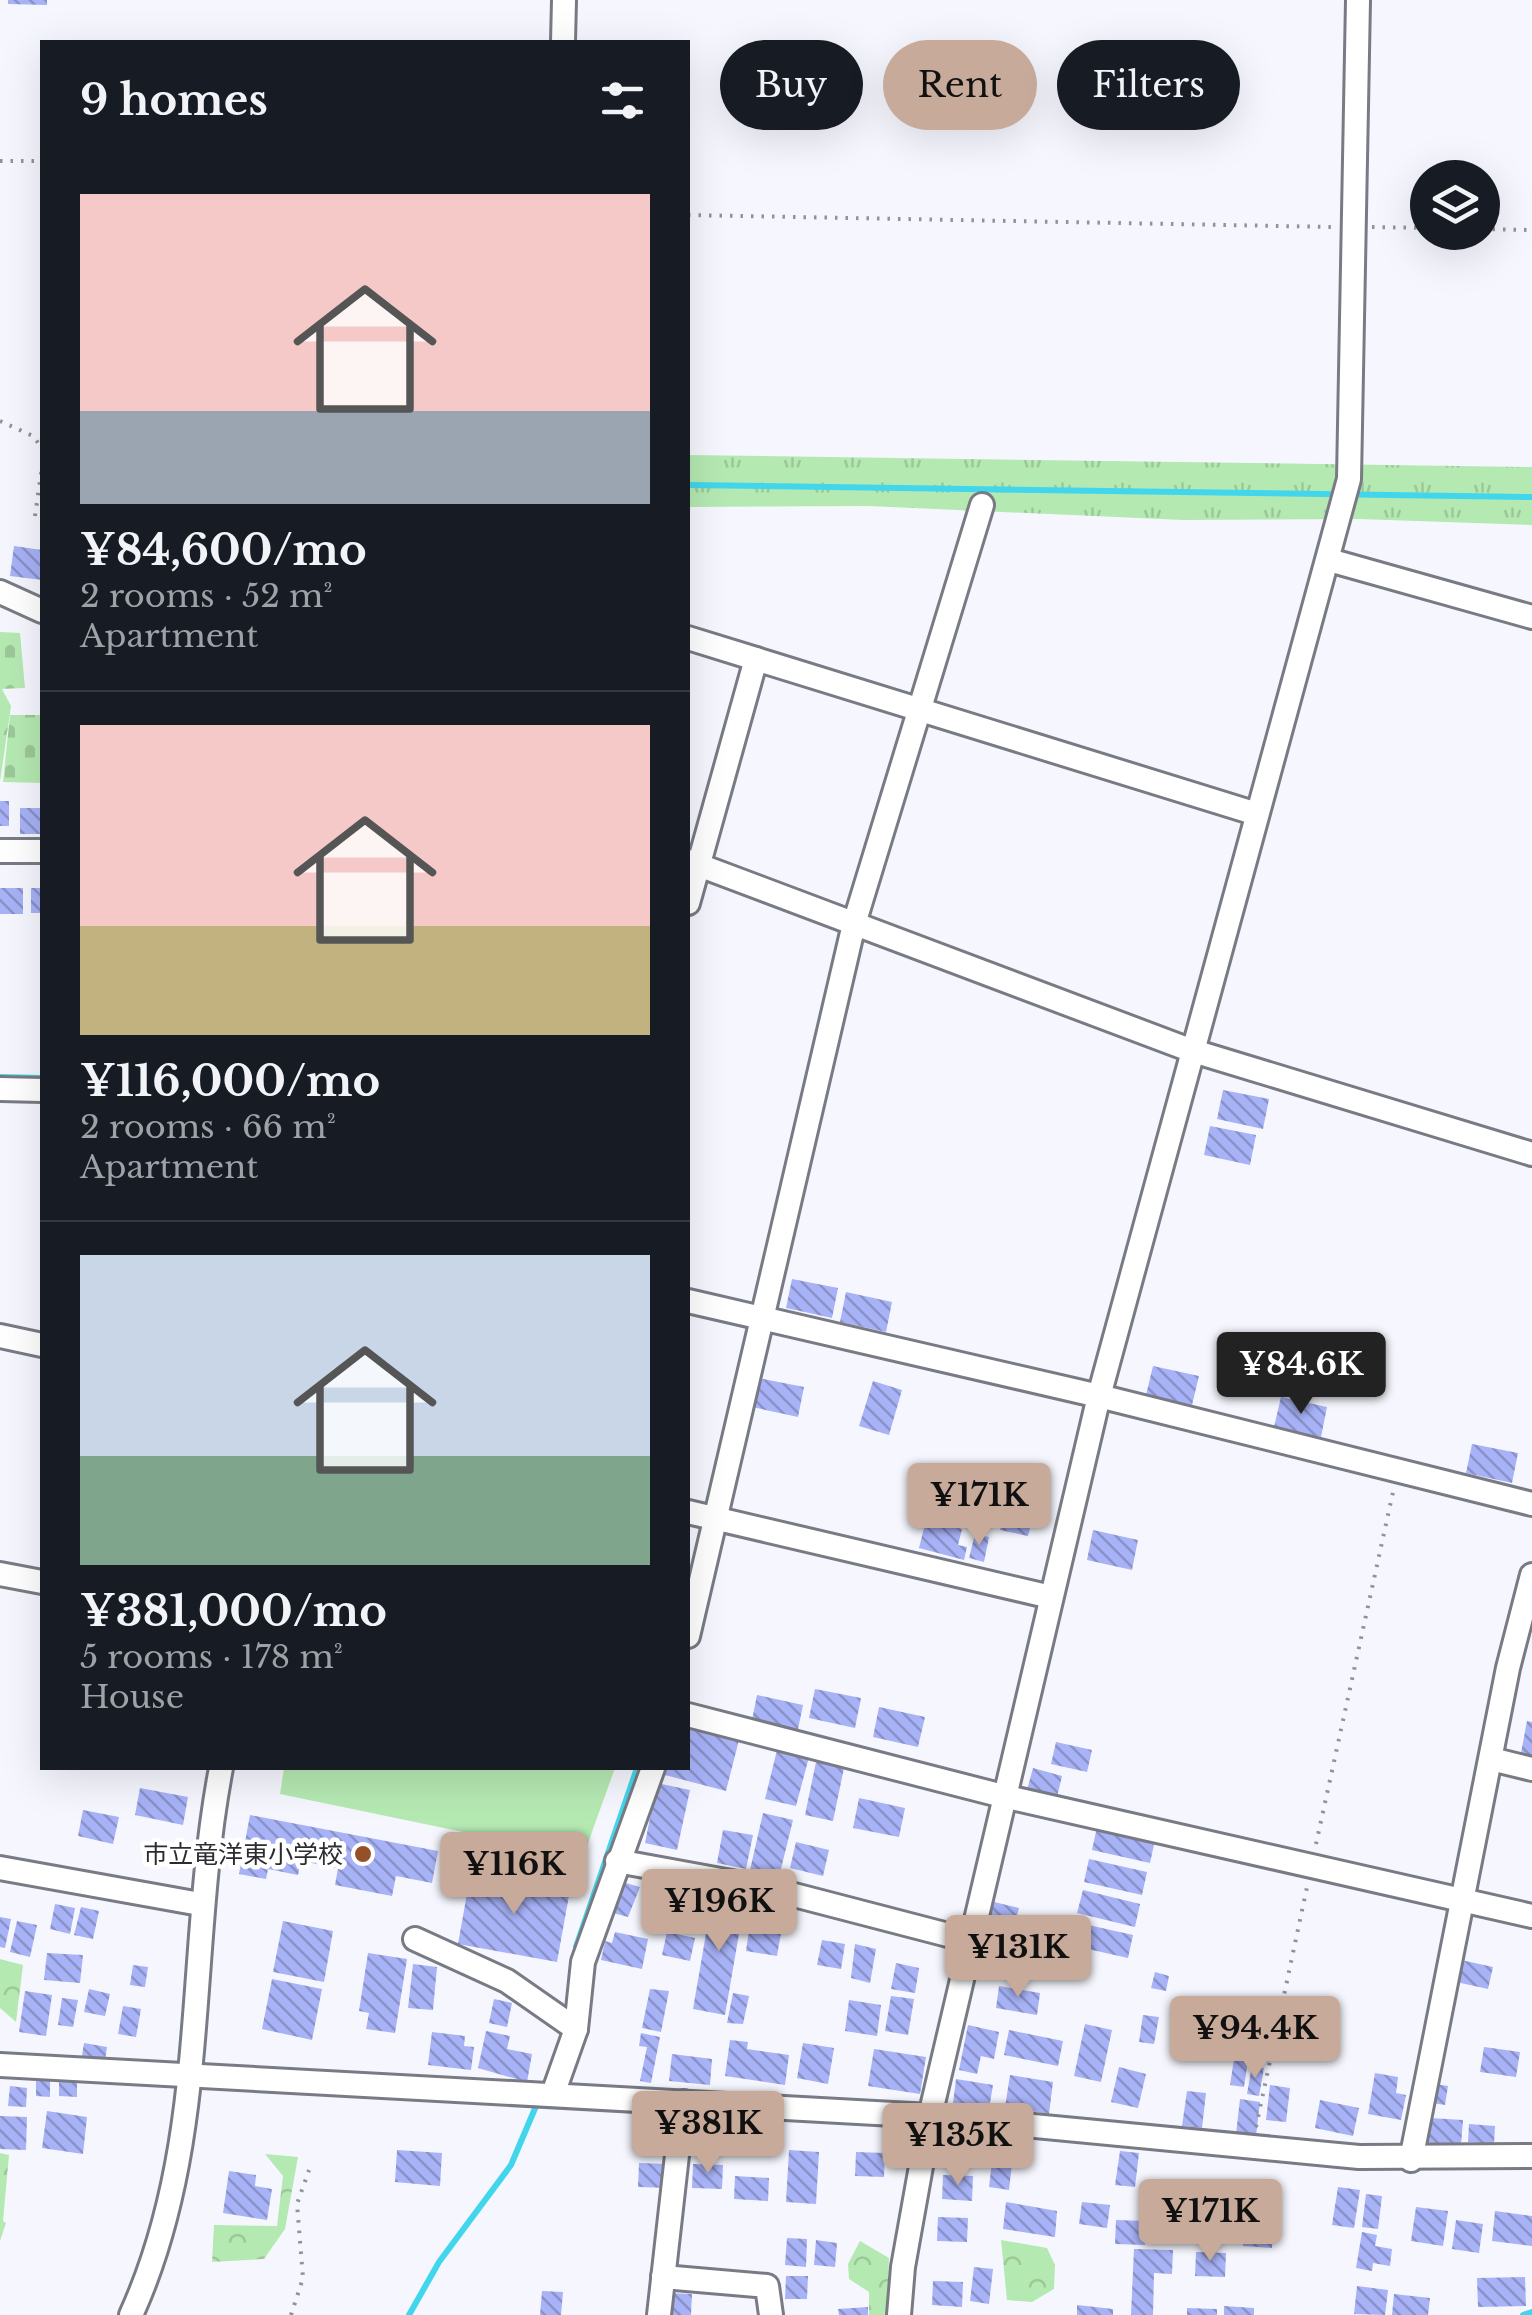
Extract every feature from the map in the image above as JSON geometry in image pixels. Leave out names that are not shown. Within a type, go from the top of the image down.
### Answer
[{"type":"street","points":[[563,40],[564,0]]},
{"type":"street","points":[[900,2315],[903,2267],[930,2116],[1099,1396],[1190,1050],[1349,480],[1358,0]]},
{"type":"street","points":[[690,1627],[854,924],[982,505]]},
{"type":"street","points":[[1328,560],[1532,617]]},
{"type":"street","points":[[0,592],[40,610]]},
{"type":"street","points":[[690,639],[1257,814]]},
{"type":"street","points":[[756,659],[693,863],[1190,1050],[1532,1154]]},
{"type":"street","points":[[0,851],[40,851]]},
{"type":"street","points":[[0,1088],[40,1090]]},
{"type":"street","points":[[690,1301],[1099,1396],[1532,1504]]},
{"type":"street","points":[[0,1336],[40,1345]]},
{"type":"street","points":[[690,1512],[1051,1597]]},
{"type":"street","points":[[0,1574],[40,1582]]},
{"type":"street","points":[[1412,2160],[1491,1759],[1532,1575]]},
{"type":"street","points":[[690,1716],[1003,1796],[1310,1869],[1532,1916]]},
{"type":"street","points":[[1491,1759],[1532,1769]]},
{"type":"street","points":[[131,2315],[169,2218],[191,2074],[200,1904],[221,1770]]},
{"type":"street","points":[[553,2094],[576,2029],[583,1962],[652,1770]]},
{"type":"street","points":[[616,1862],[775,1890],[971,1941]]},
{"type":"street","points":[[0,1868],[200,1904]]},
{"type":"street","points":[[415,1939],[507,1981],[576,2029]]},
{"type":"street","points":[[0,2065],[930,2116],[1412,2160],[1532,2156]]},
{"type":"street","points":[[658,2315],[683,2102]]},
{"type":"street","points":[[663,2277],[767,2286],[771,2315]]},
{"type":"path","points":[[0,161],[40,162]]},
{"type":"path","points":[[690,215],[1410,228]]},
{"type":"path","points":[[1500,230],[1532,230]]},
{"type":"path","points":[[0,421],[33,436],[40,445]]},
{"type":"path","points":[[35,516],[40,481]]},
{"type":"path","points":[[1252,2148],[1397,1472]]},
{"type":"path","points":[[291,2315],[302,2278],[297,2204],[309,2170]]},
{"type":"green space","points":[[690,455],[1532,467],[1532,525],[1358,519],[1183,520],[868,506],[690,507]]},
{"type":"green space","points":[[0,632],[20,633],[25,688],[0,689]]},
{"type":"green space","points":[[0,689],[11,706],[0,782]]},
{"type":"green space","points":[[10,715],[40,715],[40,783],[3,782]]},
{"type":"green space","points":[[284,1770],[614,1770],[583,1857],[280,1794]]},
{"type":"green space","points":[[0,1959],[23,1965],[16,2022],[0,2008]]},
{"type":"green space","points":[[0,2153],[9,2155],[3,2221],[6,2223],[0,2241]]},
{"type":"green space","points":[[265,2154],[298,2157],[285,2229],[264,2259],[212,2262],[214,2225],[277,2226],[283,2176]]},
{"type":"green space","points":[[1001,2240],[1047,2248],[1055,2265],[1054,2289],[1032,2302],[1007,2300]]},
{"type":"green space","points":[[860,2241],[889,2258],[887,2315],[869,2315],[869,2292],[849,2279],[848,2264]]},
{"type":"building","points":[[8,0],[47,0],[47,5],[8,4]]},
{"type":"building","points":[[14,546],[40,550],[40,580],[10,576]]},
{"type":"building","points":[[0,801],[9,801],[9,826],[0,826]]},
{"type":"building","points":[[20,808],[40,808],[40,834],[20,834]]},
{"type":"building","points":[[0,888],[23,888],[23,914],[0,914]]},
{"type":"building","points":[[31,888],[40,888],[40,913],[31,913]]},
{"type":"building","points":[[1223,1090],[1269,1099],[1263,1129],[1217,1119]]},
{"type":"building","points":[[1210,1126],[1256,1135],[1250,1165],[1204,1155]]},
{"type":"building","points":[[792,1279],[838,1288],[832,1318],[786,1308]]},
{"type":"building","points":[[846,1292],[892,1302],[886,1332],[840,1322]]},
{"type":"building","points":[[1153,1366],[1199,1376],[1192,1405],[1146,1395]]},
{"type":"building","points":[[758,1378],[804,1387],[798,1417],[752,1407]]},
{"type":"building","points":[[873,1381],[902,1390],[889,1435],[859,1426]]},
{"type":"building","points":[[1281,1397],[1327,1407],[1321,1437],[1274,1427]]},
{"type":"building","points":[[1472,1444],[1518,1453],[1512,1483],[1466,1473]]},
{"type":"building","points":[[931,1482],[957,1489],[951,1510],[926,1504]]},
{"type":"building","points":[[1006,1507],[1034,1513],[1028,1536],[1000,1530]]},
{"type":"building","points":[[926,1520],[962,1529],[958,1545],[967,1547],[964,1560],[919,1548]]},
{"type":"building","points":[[1093,1530],[1138,1540],[1132,1570],[1087,1560]]},
{"type":"building","points":[[975,1534],[989,1537],[984,1562],[969,1558]]},
{"type":"building","points":[[815,1689],[861,1698],[855,1728],[809,1718]]},
{"type":"building","points":[[757,1695],[803,1705],[797,1734],[751,1725]]},
{"type":"building","points":[[879,1707],[925,1717],[918,1747],[873,1737]]},
{"type":"building","points":[[1527,1721],[1532,1722],[1532,1755],[1521,1753]]},
{"type":"building","points":[[690,1727],[739,1740],[726,1791],[665,1775],[666,1770],[690,1770]]},
{"type":"building","points":[[1056,1742],[1092,1750],[1087,1772],[1051,1764]]},
{"type":"building","points":[[777,1750],[809,1757],[796,1806],[765,1799]]},
{"type":"building","points":[[816,1762],[844,1768],[833,1821],[805,1815]]},
{"type":"building","points":[[1033,1768],[1062,1776],[1057,1797],[1027,1790]]},
{"type":"building","points":[[657,1783],[690,1790],[677,1850],[645,1843]]},
{"type":"building","points":[[140,1788],[188,1797],[183,1825],[135,1815]]},
{"type":"building","points":[[859,1798],[905,1808],[899,1837],[853,1828]]},
{"type":"building","points":[[83,1810],[119,1817],[113,1844],[78,1836]]},
{"type":"building","points":[[763,1813],[793,1820],[779,1877],[750,1870]]},
{"type":"building","points":[[250,1815],[438,1851],[432,1883],[396,1876],[392,1896],[335,1885],[338,1868],[301,1861],[298,1875],[268,1869],[266,1879],[239,1874]]},
{"type":"building","points":[[1097,1827],[1155,1840],[1150,1863],[1092,1850]]},
{"type":"building","points":[[723,1830],[753,1835],[746,1869],[717,1863]]},
{"type":"building","points":[[796,1842],[829,1850],[823,1876],[790,1868]]},
{"type":"building","points":[[1089,1859],[1147,1872],[1142,1895],[1084,1882]]},
{"type":"building","points":[[471,1871],[570,1890],[557,1962],[458,1944]]},
{"type":"building","points":[[622,1882],[640,1887],[628,1917],[613,1913]]},
{"type":"building","points":[[1083,1890],[1140,1904],[1135,1927],[1077,1913]]},
{"type":"building","points":[[713,1893],[745,1899],[725,2015],[693,2009]]},
{"type":"building","points":[[994,1902],[1019,1908],[1015,1923],[990,1916]]},
{"type":"building","points":[[55,1904],[75,1908],[70,1934],[50,1929]]},
{"type":"building","points":[[81,1907],[99,1911],[93,1939],[74,1935]]},
{"type":"building","points":[[0,1917],[11,1919],[5,1948],[0,1947]]},
{"type":"building","points":[[17,1921],[37,1925],[30,1957],[10,1952]]},
{"type":"building","points":[[283,1921],[333,1931],[324,1982],[273,1972]]},
{"type":"building","points":[[1075,1922],[1133,1935],[1128,1958],[1070,1945]]},
{"type":"building","points":[[750,1923],[782,1927],[777,1956],[746,1951]]},
{"type":"building","points":[[1025,1929],[1051,1936],[1045,1960],[1019,1953]]},
{"type":"building","points":[[615,1932],[648,1939],[642,1969],[601,1960],[605,1941],[612,1943]]},
{"type":"building","points":[[667,1932],[695,1938],[690,1961],[662,1955]]},
{"type":"building","points":[[986,1932],[1006,1936],[998,1972],[979,1968]]},
{"type":"building","points":[[822,1940],[845,1944],[841,1969],[817,1965]]},
{"type":"building","points":[[855,1944],[876,1949],[870,1983],[851,1978]]},
{"type":"building","points":[[47,1953],[83,1955],[80,1983],[44,1980]]},
{"type":"building","points":[[368,1953],[407,1959],[395,2033],[366,2029],[369,2013],[359,2011]]},
{"type":"building","points":[[1461,1960],[1493,1967],[1488,1989],[1456,1982]]},
{"type":"building","points":[[896,1963],[919,1968],[915,1993],[891,1989]]},
{"type":"building","points":[[413,1964],[437,1967],[433,2010],[408,2008]]},
{"type":"building","points":[[133,1965],[148,1967],[145,1987],[130,1985]]},
{"type":"building","points":[[1155,1972],[1169,1976],[1166,1991],[1151,1988]]},
{"type":"building","points":[[272,1979],[322,1989],[312,2040],[262,2029]]},
{"type":"building","points":[[999,1986],[1040,1993],[1037,2015],[996,2008]]},
{"type":"building","points":[[89,1989],[110,1994],[105,2016],[84,2012]]},
{"type":"building","points":[[650,1989],[669,1991],[661,2032],[642,2028]]},
{"type":"building","points":[[25,1991],[52,1995],[46,2036],[19,2032]]},
{"type":"building","points":[[733,1993],[749,1996],[743,2024],[727,2023]]},
{"type":"building","points":[[891,1996],[914,1999],[908,2035],[885,2031]]},
{"type":"building","points":[[62,1998],[78,2000],[73,2027],[58,2025]]},
{"type":"building","points":[[494,1999],[512,2003],[507,2027],[489,2023]]},
{"type":"building","points":[[849,2000],[881,2005],[877,2036],[845,2031]]},
{"type":"building","points":[[123,2006],[141,2009],[136,2037],[118,2034]]},
{"type":"building","points":[[1143,2015],[1159,2017],[1154,2044],[1139,2042]]},
{"type":"building","points":[[1085,2024],[1112,2030],[1101,2082],[1074,2076]]},
{"type":"building","points":[[968,2025],[999,2032],[994,2059],[981,2056],[977,2074],[959,2070]]},
{"type":"building","points":[[1009,2030],[1063,2041],[1058,2066],[1004,2055]]},
{"type":"building","points":[[486,2031],[510,2036],[507,2049],[532,2054],[527,2082],[478,2068]]},
{"type":"building","points":[[432,2032],[465,2036],[464,2046],[474,2047],[471,2070],[428,2065]]},
{"type":"building","points":[[641,2033],[660,2037],[651,2083],[640,2081],[647,2047],[639,2046]]},
{"type":"building","points":[[730,2040],[748,2042],[747,2049],[789,2055],[785,2085],[725,2076]]},
{"type":"building","points":[[84,2043],[107,2047],[105,2060],[82,2056]]},
{"type":"building","points":[[803,2043],[834,2048],[828,2084],[797,2078]]},
{"type":"building","points":[[1484,2047],[1520,2052],[1516,2077],[1480,2072]]},
{"type":"building","points":[[874,2049],[926,2057],[920,2094],[868,2086]]},
{"type":"building","points":[[672,2054],[712,2059],[710,2085],[669,2081]]},
{"type":"building","points":[[1234,2059],[1248,2061],[1244,2087],[1230,2085]]},
{"type":"building","points":[[1252,2065],[1264,2068],[1259,2096],[1247,2094]]},
{"type":"building","points":[[1119,2067],[1146,2074],[1138,2108],[1111,2102]]},
{"type":"building","points":[[1375,2073],[1398,2077],[1396,2093],[1406,2095],[1401,2120],[1368,2114]]},
{"type":"building","points":[[1010,2075],[1053,2082],[1049,2114],[1005,2107]]},
{"type":"building","points":[[36,2079],[50,2079],[50,2097],[36,2096]]},
{"type":"building","points":[[956,2079],[993,2085],[989,2109],[953,2103]]},
{"type":"building","points":[[59,2081],[77,2081],[77,2097],[59,2096]]},
{"type":"building","points":[[1435,2084],[1448,2086],[1445,2105],[1432,2103]]},
{"type":"building","points":[[1270,2085],[1290,2088],[1286,2122],[1266,2120]]},
{"type":"building","points":[[10,2086],[27,2088],[26,2107],[8,2106]]},
{"type":"building","points":[[1187,2091],[1206,2093],[1202,2128],[1182,2126]]},
{"type":"building","points":[[1240,2099],[1260,2102],[1256,2136],[1236,2134]]},
{"type":"building","points":[[1320,2100],[1359,2108],[1353,2136],[1315,2128]]},
{"type":"building","points":[[47,2111],[87,2117],[83,2154],[42,2148]]},
{"type":"building","points":[[0,2116],[27,2117],[26,2150],[0,2149]]},
{"type":"building","points":[[1430,2118],[1463,2120],[1461,2145],[1428,2143]]},
{"type":"building","points":[[641,2121],[670,2122],[669,2147],[639,2145]]},
{"type":"building","points":[[1469,2124],[1495,2126],[1494,2144],[1468,2142]]},
{"type":"building","points":[[695,2126],[725,2127],[724,2152],[694,2150]]},
{"type":"building","points":[[397,2150],[442,2153],[440,2186],[395,2182]]},
{"type":"building","points":[[789,2150],[819,2152],[816,2204],[786,2202]]},
{"type":"building","points":[[1120,2151],[1139,2153],[1135,2187],[1115,2185]]},
{"type":"building","points":[[856,2152],[885,2153],[884,2177],[855,2176]]},
{"type":"building","points":[[993,2153],[1013,2155],[1009,2190],[989,2187]]},
{"type":"building","points":[[639,2163],[669,2164],[668,2188],[638,2187]]},
{"type":"building","points":[[693,2164],[723,2165],[722,2189],[692,2188]]},
{"type":"building","points":[[229,2171],[256,2175],[255,2186],[272,2189],[267,2220],[223,2213]]},
{"type":"building","points":[[943,2175],[973,2176],[972,2201],[942,2199]]},
{"type":"building","points":[[735,2176],[769,2178],[768,2201],[734,2199]]},
{"type":"building","points":[[1338,2187],[1360,2190],[1354,2228],[1332,2225]]},
{"type":"building","points":[[1366,2194],[1382,2196],[1378,2229],[1362,2227]]},
{"type":"building","points":[[1006,2202],[1057,2211],[1055,2237],[1003,2229]]},
{"type":"building","points":[[1082,2202],[1110,2205],[1107,2228],[1079,2224]]},
{"type":"building","points":[[1416,2207],[1448,2211],[1443,2246],[1411,2241]]},
{"type":"building","points":[[1495,2211],[1532,2216],[1532,2246],[1492,2241]]},
{"type":"building","points":[[938,2217],[968,2218],[967,2242],[937,2241]]},
{"type":"building","points":[[1116,2220],[1146,2221],[1145,2245],[1115,2244]]},
{"type":"building","points":[[1456,2220],[1483,2224],[1479,2253],[1452,2249]]},
{"type":"building","points":[[1244,2222],[1273,2223],[1272,2248],[1243,2246]]},
{"type":"building","points":[[1362,2232],[1377,2235],[1375,2246],[1392,2249],[1390,2266],[1373,2263],[1372,2271],[1356,2268]]},
{"type":"building","points":[[787,2238],[807,2239],[806,2267],[785,2265]]},
{"type":"building","points":[[816,2240],[837,2243],[835,2267],[814,2265]]},
{"type":"building","points":[[1134,2249],[1173,2250],[1172,2274],[1154,2273],[1153,2315],[1131,2315]]},
{"type":"building","points":[[1196,2252],[1226,2253],[1225,2277],[1195,2276]]},
{"type":"building","points":[[974,2267],[993,2269],[989,2304],[970,2301]]},
{"type":"building","points":[[786,2276],[808,2276],[807,2299],[785,2299]]},
{"type":"building","points":[[1525,2277],[1526,2306],[1478,2307],[1477,2278]]},
{"type":"building","points":[[933,2281],[963,2282],[962,2307],[932,2305]]},
{"type":"building","points":[[1357,2286],[1388,2290],[1385,2315],[1354,2314]]},
{"type":"building","points":[[542,2291],[563,2292],[561,2315],[540,2315]]},
{"type":"building","points":[[668,2293],[692,2294],[691,2315],[668,2315]]},
{"type":"building","points":[[1394,2294],[1430,2298],[1428,2315],[1392,2315]]},
{"type":"building","points":[[1077,2305],[1113,2309],[1113,2315],[1077,2315]]},
{"type":"building","points":[[1224,2306],[1254,2308],[1254,2315],[1224,2315]]},
{"type":"building","points":[[868,2307],[868,2315],[839,2315],[838,2309]]},
{"type":"building","points":[[1187,2308],[1217,2309],[1217,2315],[1187,2315]]},
{"type":"waterway","points":[[690,485],[1532,497]]},
{"type":"waterway","points":[[0,1077],[40,1078]]},
{"type":"waterway","points":[[576,1947],[636,1770]]},
{"type":"waterway","points":[[409,2315],[439,2262],[511,2165],[539,2099]]},
{"type":"waterway","points":[[1523,2315],[1532,2312]]},
{"type":"place","name":"市立竜洋東小学校","points":[[363,1854]]}]
